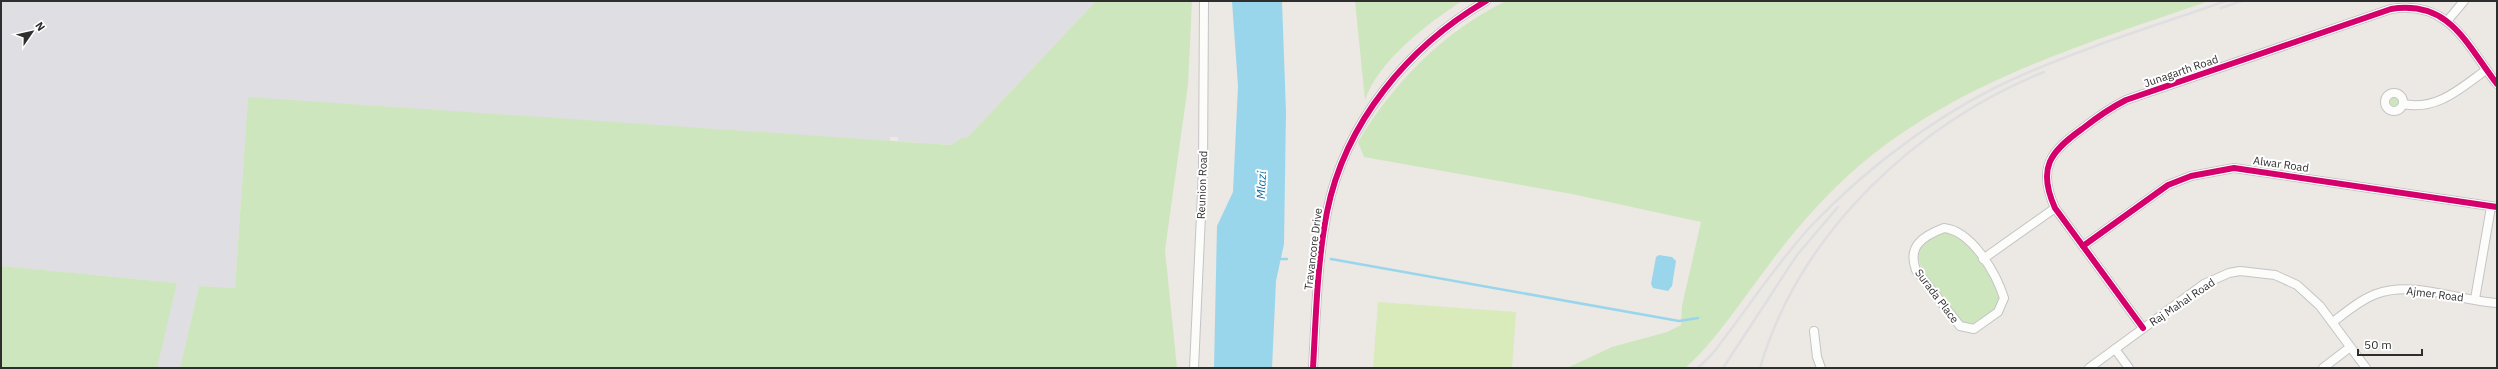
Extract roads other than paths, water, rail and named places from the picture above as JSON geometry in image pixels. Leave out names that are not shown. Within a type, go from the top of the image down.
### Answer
[{"type":"street","name":"Reunion Road","points":[[1194,368],[1203,171],[1204,1]]},
{"type":"street","name":"Travancore Drive","points":[[1313,368],[1322,242],[1333,186],[1350,145],[1377,99],[1400,70],[1447,28],[1486,1]]},
{"type":"street","points":[[2448,20],[2464,1]]},
{"type":"street","name":"Junagarth Road","points":[[2143,328],[2055,208],[2048,187],[2046,173],[2051,157],[2068,139],[2126,100],[2391,9],[2406,7],[2421,8],[2448,20],[2497,84]]},
{"type":"street","points":[[2403,104],[2412,106],[2441,101],[2486,70]]},
{"type":"street","name":"Alwar Road","points":[[2083,246],[2168,185],[2191,176],[2234,168],[2494,207]]},
{"type":"street","points":[[2476,299],[2494,207]]},
{"type":"street","points":[[1983,259],[2055,208]]},
{"type":"street","name":"Surada Place","points":[[1944,228],[1959,232],[1983,259],[2001,288],[2004,298],[1998,312],[1974,329],[1965,329],[1960,326],[1916,270],[1912,255],[1919,243],[1944,228]]},
{"type":"street","name":"Raj Mahal Road","points":[[2089,368],[2204,284],[2229,273],[2240,271],[2263,272],[2287,280],[2308,294],[2333,322],[2350,348],[2366,368]]},
{"type":"street","name":"Ajmer Road","points":[[2333,322],[2360,302],[2392,290],[2416,291],[2497,303]]},
{"type":"street","points":[[1814,331],[1817,357],[1821,368]]},
{"type":"street","points":[[2323,368],[2350,348]]},
{"type":"street","points":[[2115,349],[2129,368]]},
{"type":"water","name":"Mlazi","points":[[1232,1],[1282,1],[1286,112],[1284,244],[1276,281],[1272,368],[1214,368],[1217,226],[1233,192],[1238,86]]},
{"type":"water","points":[[1659,255],[1672,257],[1676,261],[1672,286],[1668,291],[1653,288],[1651,284],[1656,257]]},
{"type":"waterway","points":[[1279,259],[1287,259]]},
{"type":"waterway","points":[[1331,259],[1679,321],[1698,318]]},
{"type":"railway","points":[[1698,368],[1713,353],[1773,272],[1811,226],[1859,180],[1939,120],[1968,102],[2027,73],[2101,44],[2226,1]]},
{"type":"railway","points":[[2221,8],[2242,1]]},
{"type":"railway","points":[[1760,368],[1778,319],[1803,272],[1833,229],[1869,189],[1908,153],[1951,121],[1997,94],[2044,72]]},
{"type":"railway","points":[[1723,368],[1797,255],[1838,207]]}]
